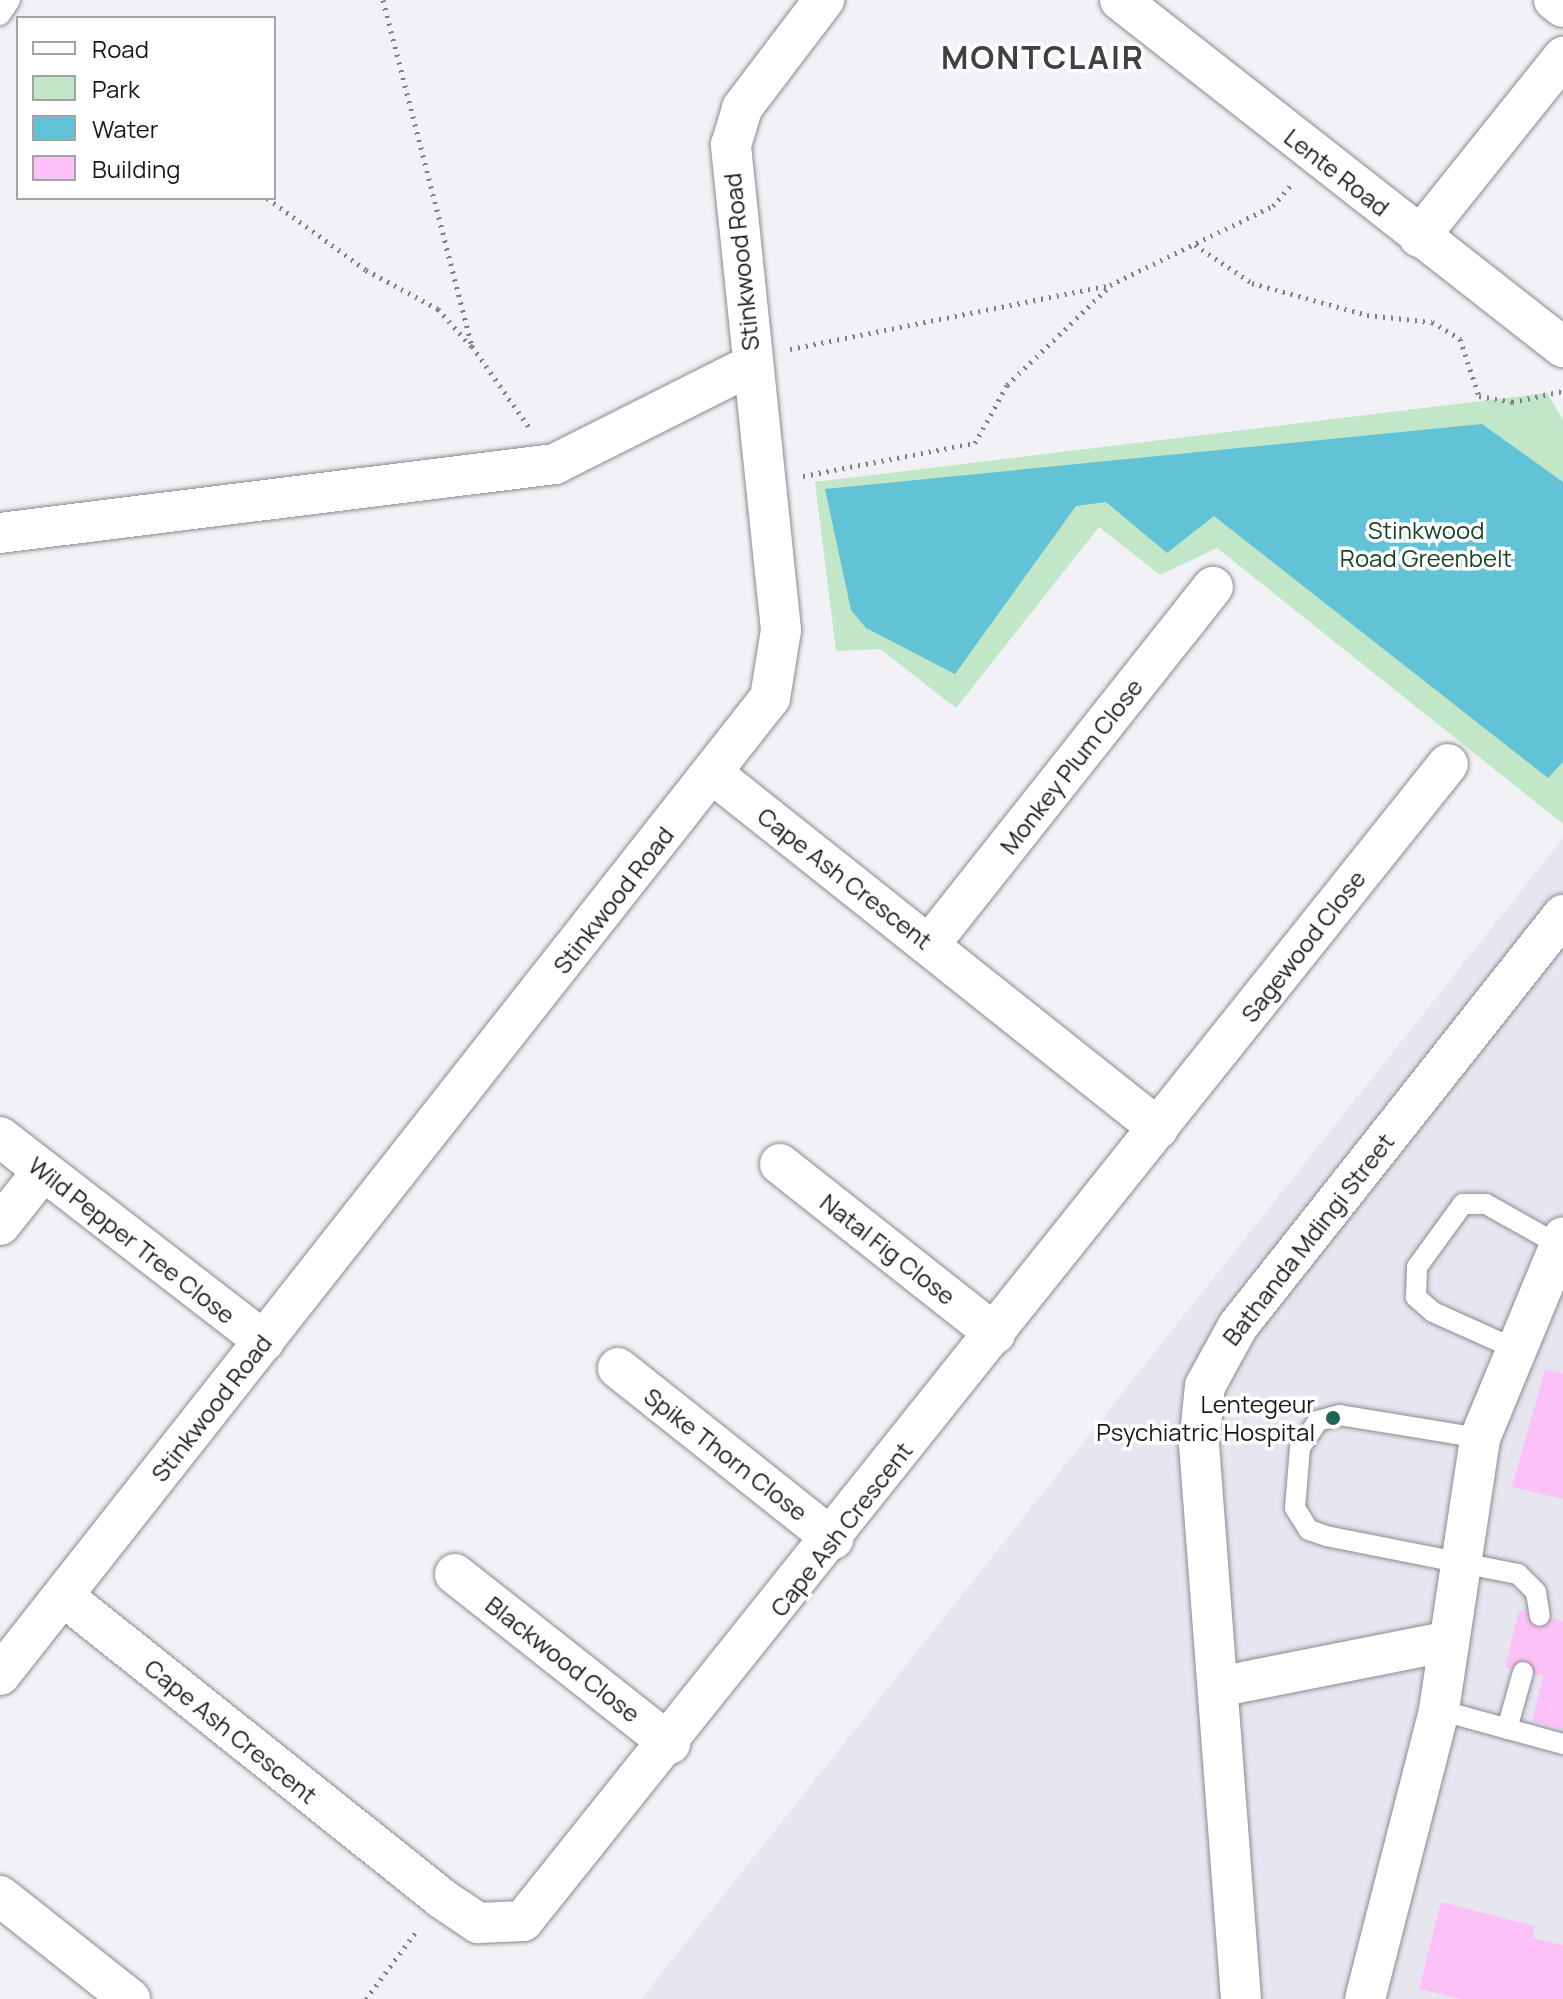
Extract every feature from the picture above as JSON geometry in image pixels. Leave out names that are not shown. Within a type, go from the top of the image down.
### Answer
[{"type":"street","name":"Stinkwood Road","points":[[0,1675],[770,698],[781,663],[731,145],[742,108],[824,0]]},
{"type":"street","name":"Lente Road","points":[[1120,0],[1560,351]]},
{"type":"street","points":[[1554,0],[1563,7]]},
{"type":"street","points":[[1419,237],[1563,57]]},
{"type":"street","points":[[0,533],[555,464],[752,365]]},
{"type":"street","name":"Monkey Plum Close","points":[[929,945],[1213,587]]},
{"type":"street","name":"Sagewood Close","points":[[1158,1128],[1448,764]]},
{"type":"street","name":"Cape Ash Crescent","points":[[63,1596],[441,1898],[478,1923],[523,1921],[670,1744],[1158,1128],[713,774]]},
{"type":"street","name":"Bathanda Mdingi Street","points":[[1241,1999],[1199,1444],[1199,1410],[1217,1359],[1563,915]]},
{"type":"street","name":"Wild Pepper Tree Close","points":[[0,1137],[264,1341]]},
{"type":"street","name":"Natal Fig Close","points":[[780,1164],[995,1334]]},
{"type":"street","points":[[0,1225],[42,1172]]},
{"type":"street","points":[[1365,1999],[1439,1710],[1446,1642],[1480,1438],[1513,1348],[1552,1290],[1561,1242]]},
{"type":"street","name":"Spike Thorn Close","points":[[618,1368],[833,1539]]},
{"type":"street","name":"Blackwood Close","points":[[455,1574],[670,1744]]},
{"type":"street","points":[[1218,1687],[1446,1642]]},
{"type":"street","points":[[0,1896],[130,1999]]},
{"type":"lane","points":[[0,15],[10,0]]},
{"type":"lane","points":[[1513,1348],[1433,1312],[1416,1297],[1417,1267],[1463,1204],[1486,1204],[1561,1242]]},
{"type":"lane","points":[[1480,1438],[1340,1415],[1318,1421],[1300,1448],[1295,1508],[1309,1530],[1460,1559],[1530,1582],[1540,1616]]},
{"type":"lane","points":[[1507,1729],[1523,1672]]},
{"type":"lane","points":[[1439,1710],[1563,1744]]},
{"type":"path","points":[[383,0],[472,346]]},
{"type":"path","points":[[752,365],[804,342],[1110,285],[1273,206],[1316,156]]},
{"type":"path","points":[[270,200],[366,270],[438,309],[472,346],[555,464]]},
{"type":"path","points":[[1194,244],[1252,283],[1367,315],[1432,322],[1460,339],[1479,396],[1512,402],[1563,391]]},
{"type":"path","points":[[763,483],[975,443],[1007,385],[1110,285]]},
{"type":"path","points":[[366,1999],[441,1898]]},
{"type":"shaded area","name":"Lentegeur Psychiatric Hospital","points":[[1563,838],[1563,1999],[641,1999]]},
{"type":"green space","name":"Stinkwood Road Greenbelt","points":[[1547,393],[1563,420],[1563,824],[1217,548],[1160,575],[1099,527],[956,708],[880,649],[836,651],[815,482]]},
{"type":"water","name":"Stinkwood Road Greenbelt","points":[[1482,424],[1563,482],[1563,762],[1548,778],[1214,516],[1167,553],[1106,502],[1076,506],[955,674],[866,628],[851,610],[825,489]]},
{"type":"building","points":[[1545,1369],[1563,1373],[1563,1499],[1512,1487]]},
{"type":"building","points":[[1519,1610],[1563,1621],[1563,1729],[1532,1721],[1543,1676],[1505,1667]]},
{"type":"building","points":[[1441,1902],[1535,1926],[1532,1938],[1563,1945],[1563,1999],[1462,1999],[1419,1989]]},
{"type":"place","name":"Lentegeur Psychiatric Hospital","points":[[1333,1418]]},
{"type":"district","name":"MONTCLAIR","points":[[1043,57]]}]
